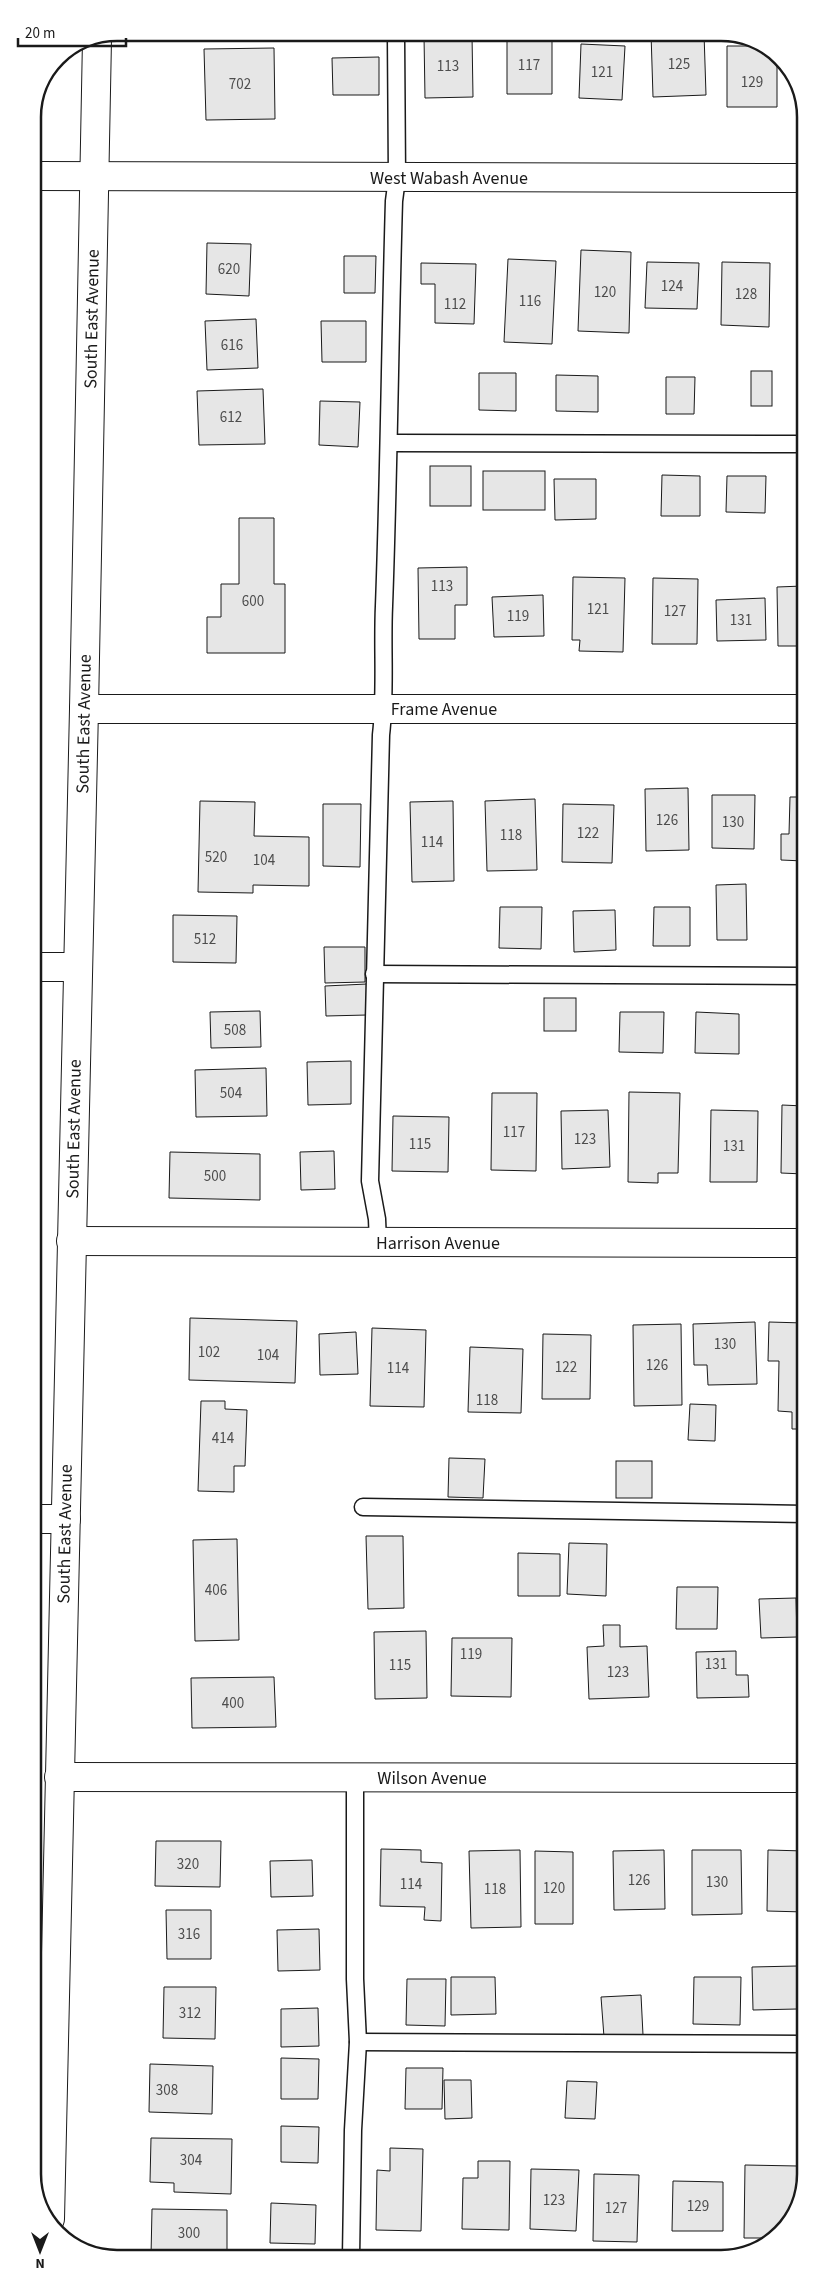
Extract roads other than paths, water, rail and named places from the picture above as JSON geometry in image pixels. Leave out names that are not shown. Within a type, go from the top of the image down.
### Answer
[{"type":"street","name":"South East Avenue","points":[[49,2208],[44,2110],[59,1777],[66,1519],[97,44]]},
{"type":"street","name":"West Wabash Avenue","points":[[41,176],[797,178]]},
{"type":"street","name":"Frame Avenue","points":[[84,710],[797,710]]},
{"type":"street","points":[[41,967],[77,967]]},
{"type":"street","name":"Harrison Avenue","points":[[71,1241],[797,1243]]},
{"type":"street","points":[[41,1519],[66,1519]]},
{"type":"street","name":"Wilson Avenue","points":[[59,1777],[797,1778]]},
{"type":"lane","points":[[378,1243],[377,1219],[370,1180],[381,734],[384,710],[383,614],[390,443],[394,201],[397,178],[396,41]]},
{"type":"lane","points":[[390,443],[797,444]]},
{"type":"lane","points":[[374,974],[797,976]]},
{"type":"lane","points":[[363,1507],[797,1514]]},
{"type":"lane","points":[[351,2250],[353,2130],[358,2042],[355,1980],[355,1777]]},
{"type":"lane","points":[[358,2042],[797,2044]]}]
